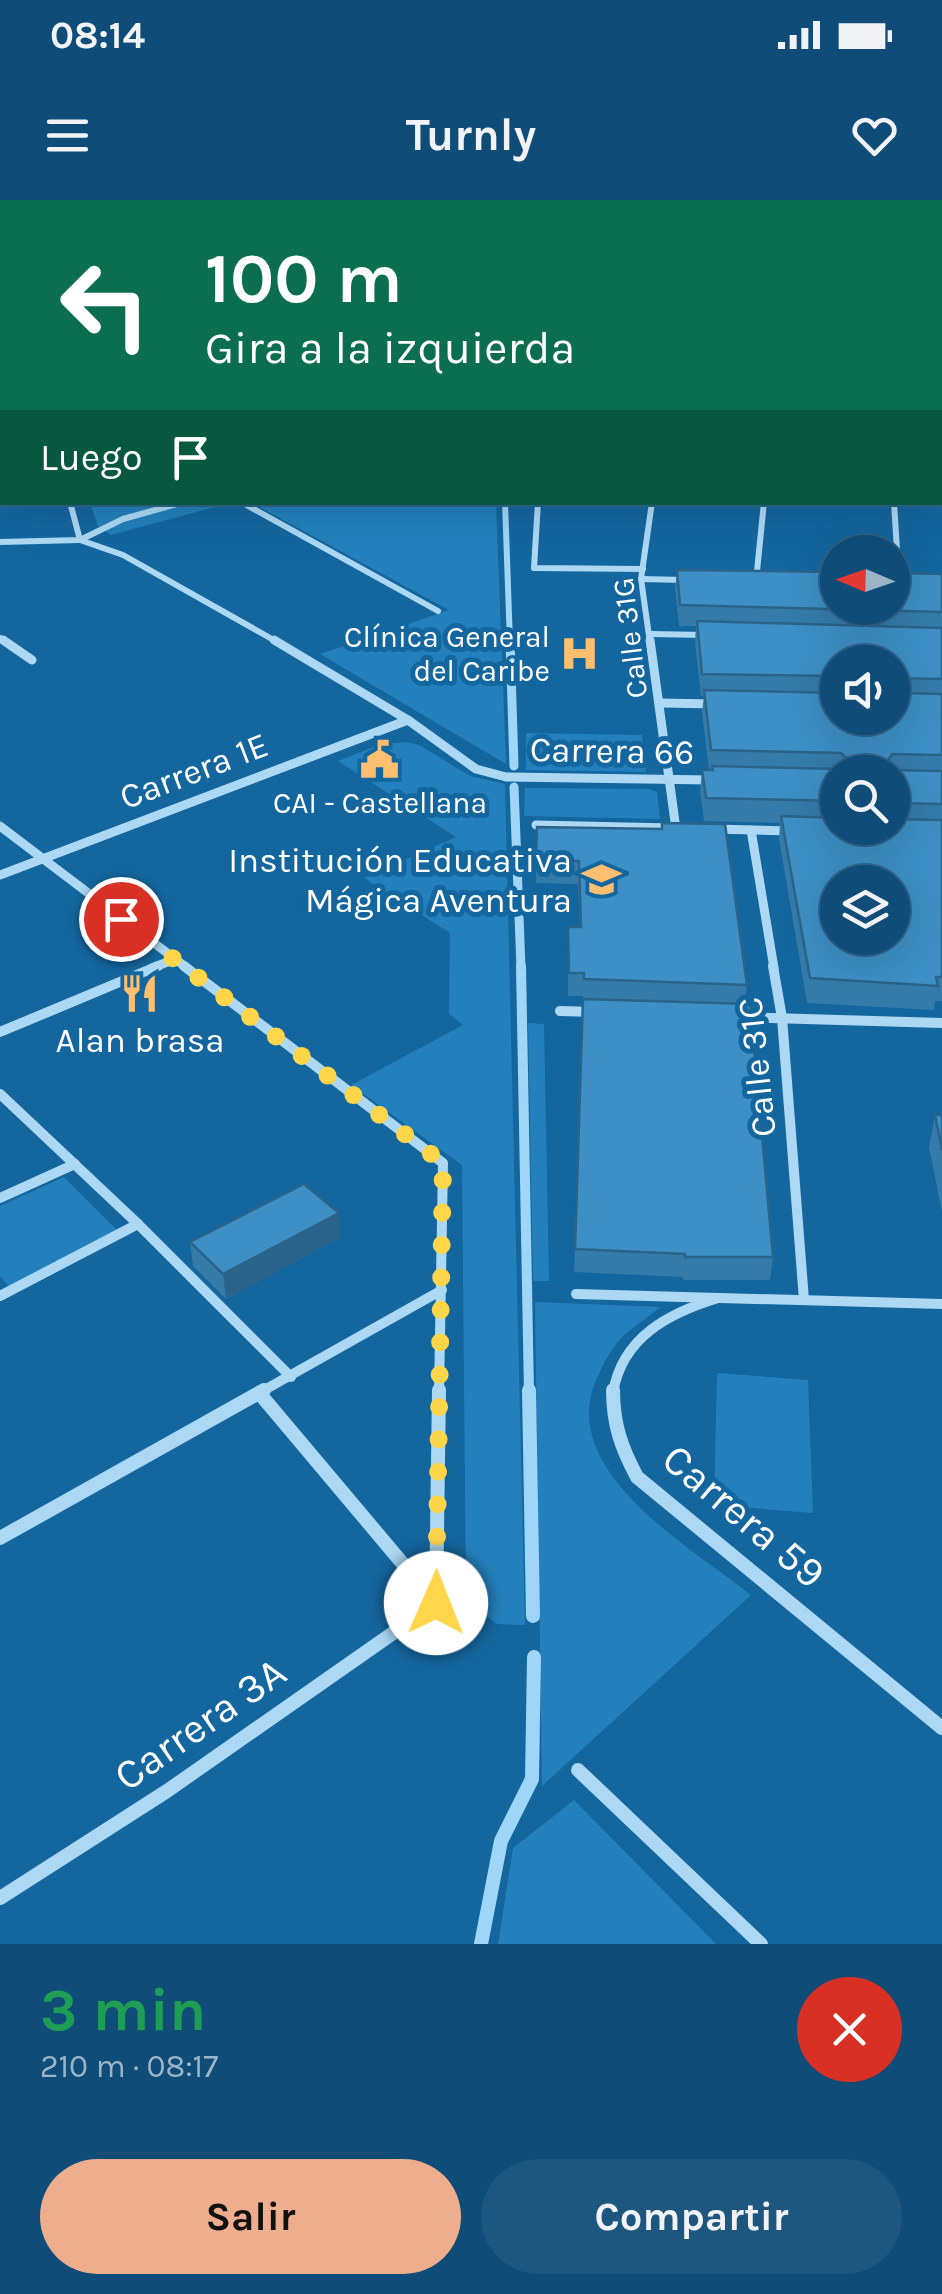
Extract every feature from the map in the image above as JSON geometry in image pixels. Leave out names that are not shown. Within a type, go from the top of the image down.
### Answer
[{"type":"street","points":[[71,505],[80,540]]},
{"type":"street","points":[[80,540],[123,519],[173,505]]},
{"type":"street","points":[[247,505],[438,610]]},
{"type":"street","points":[[538,505],[534,568],[698,580]]},
{"type":"street","name":"Calle 31G","points":[[652,505],[642,574],[676,828]]},
{"type":"street","points":[[756,581],[764,505]]},
{"type":"street","points":[[894,505],[895,535]]},
{"type":"street","points":[[0,542],[80,540],[123,554],[408,720]]},
{"type":"street","points":[[736,580],[772,581]]},
{"type":"street","points":[[651,634],[709,636]]},
{"type":"street","points":[[0,638],[32,660]]},
{"type":"street","points":[[660,703],[719,704]]},
{"type":"street","name":"Carrera 66","points":[[408,720],[476,769],[506,776],[726,780]]},
{"type":"street","name":"Carrera 1E","points":[[0,875],[408,720]]},
{"type":"street","points":[[536,825],[808,832]]},
{"type":"street","points":[[0,826],[443,1163],[436,1603]]},
{"type":"street","name":"Calle 31C","points":[[752,830],[782,1018],[804,1300]]},
{"type":"street","points":[[0,1032],[175,959]]},
{"type":"street","points":[[560,1011],[616,1013]]},
{"type":"street","points":[[727,1016],[942,1023]]},
{"type":"street","points":[[0,1094],[291,1376]]},
{"type":"street","points":[[0,1198],[75,1164]]},
{"type":"street","points":[[0,1296],[138,1224]]},
{"type":"street","points":[[0,1538],[442,1290]]},
{"type":"street","points":[[576,1294],[942,1304]]},
{"type":"street","name":"Carrera 59","points":[[718,1298],[670,1314],[623,1361],[610,1398],[614,1434],[624,1456],[637,1477],[942,1728]]},
{"type":"street","points":[[260,1394],[436,1603]]},
{"type":"street","name":"Carrera 3A","points":[[0,1898],[167,1792],[436,1603]]},
{"type":"street","points":[[578,1770],[760,1944]]},
{"type":"shaded area","points":[[91,505],[223,505],[111,535],[98,526]]},
{"type":"shaded area","points":[[256,505],[496,505],[506,764],[320,654],[449,610]]},
{"type":"shaded area","points":[[526,733],[642,735],[646,772],[526,770]]},
{"type":"shaded area","points":[[381,744],[419,745],[470,776],[505,784],[525,1625],[496,1624],[466,1598],[462,1165],[351,1085],[463,1025],[449,1014],[450,933],[364,878],[456,837],[338,761]]},
{"type":"shaded area","points":[[525,788],[648,789],[657,792],[660,819],[524,816]]},
{"type":"shaded area","points":[[528,1023],[544,1024],[549,1281],[533,1281]]},
{"type":"shaded area","points":[[64,1177],[120,1233],[9,1287],[0,1276],[0,1206]]},
{"type":"shaded area","points":[[535,1302],[661,1307],[624,1335],[599,1374],[589,1408],[594,1441],[609,1472],[633,1501],[751,1595],[542,1786]]},
{"type":"shaded area","points":[[717,1373],[808,1380],[813,1513],[714,1505]]},
{"type":"shaded area","points":[[574,1800],[716,1944],[498,1944],[513,1848]]},
{"type":"building","points":[[677,570],[820,572],[820,609],[680,605]]},
{"type":"building","points":[[910,573],[942,574],[942,612],[910,611]]},
{"type":"building","points":[[697,621],[942,628],[942,679],[910,678],[910,645],[820,645],[820,676],[702,674]]},
{"type":"building","points":[[704,690],[820,693],[820,735],[910,735],[910,693],[942,694],[942,755],[711,750]]},
{"type":"building","points":[[712,766],[820,769],[820,801],[706,798],[702,770],[713,770]]},
{"type":"building","points":[[910,770],[942,771],[942,804],[910,803]]},
{"type":"building","points":[[781,816],[820,817],[820,845],[910,845],[910,819],[942,820],[942,977],[936,977],[938,986],[810,978]]},
{"type":"building","points":[[662,823],[725,824],[747,985],[584,979],[584,973],[569,973],[568,927],[581,927],[579,861],[536,860],[537,827],[662,829]]},
{"type":"building","points":[[583,999],[750,1004],[773,1257],[685,1257],[575,1249]]},
{"type":"building","points":[[935,1115],[942,1115],[942,1150]]},
{"type":"building","points":[[304,1184],[339,1213],[223,1274],[190,1242]]},
{"type":"waterway","points":[[505,505],[510,643]]},
{"type":"waterway","points":[[510,640],[514,766]]},
{"type":"waterway","points":[[514,787],[521,968]]},
{"type":"waterway","points":[[521,966],[529,1393]]},
{"type":"waterway","points":[[529,1390],[533,1616]]},
{"type":"waterway","points":[[481,1944],[501,1841],[532,1779],[534,1657]]},
{"type":"place","name":"Clínica General del Caribe","points":[[580,654]]},
{"type":"place","name":"CAI - Castellana","points":[[380,759]]},
{"type":"place","name":"Institución Educativa Mágica Aventura","points":[[602,880]]},
{"type":"place","name":"Alan brasa","points":[[140,993]]},
{"type":"route","points":[[121,919],[443,1163],[436,1603]]}]
